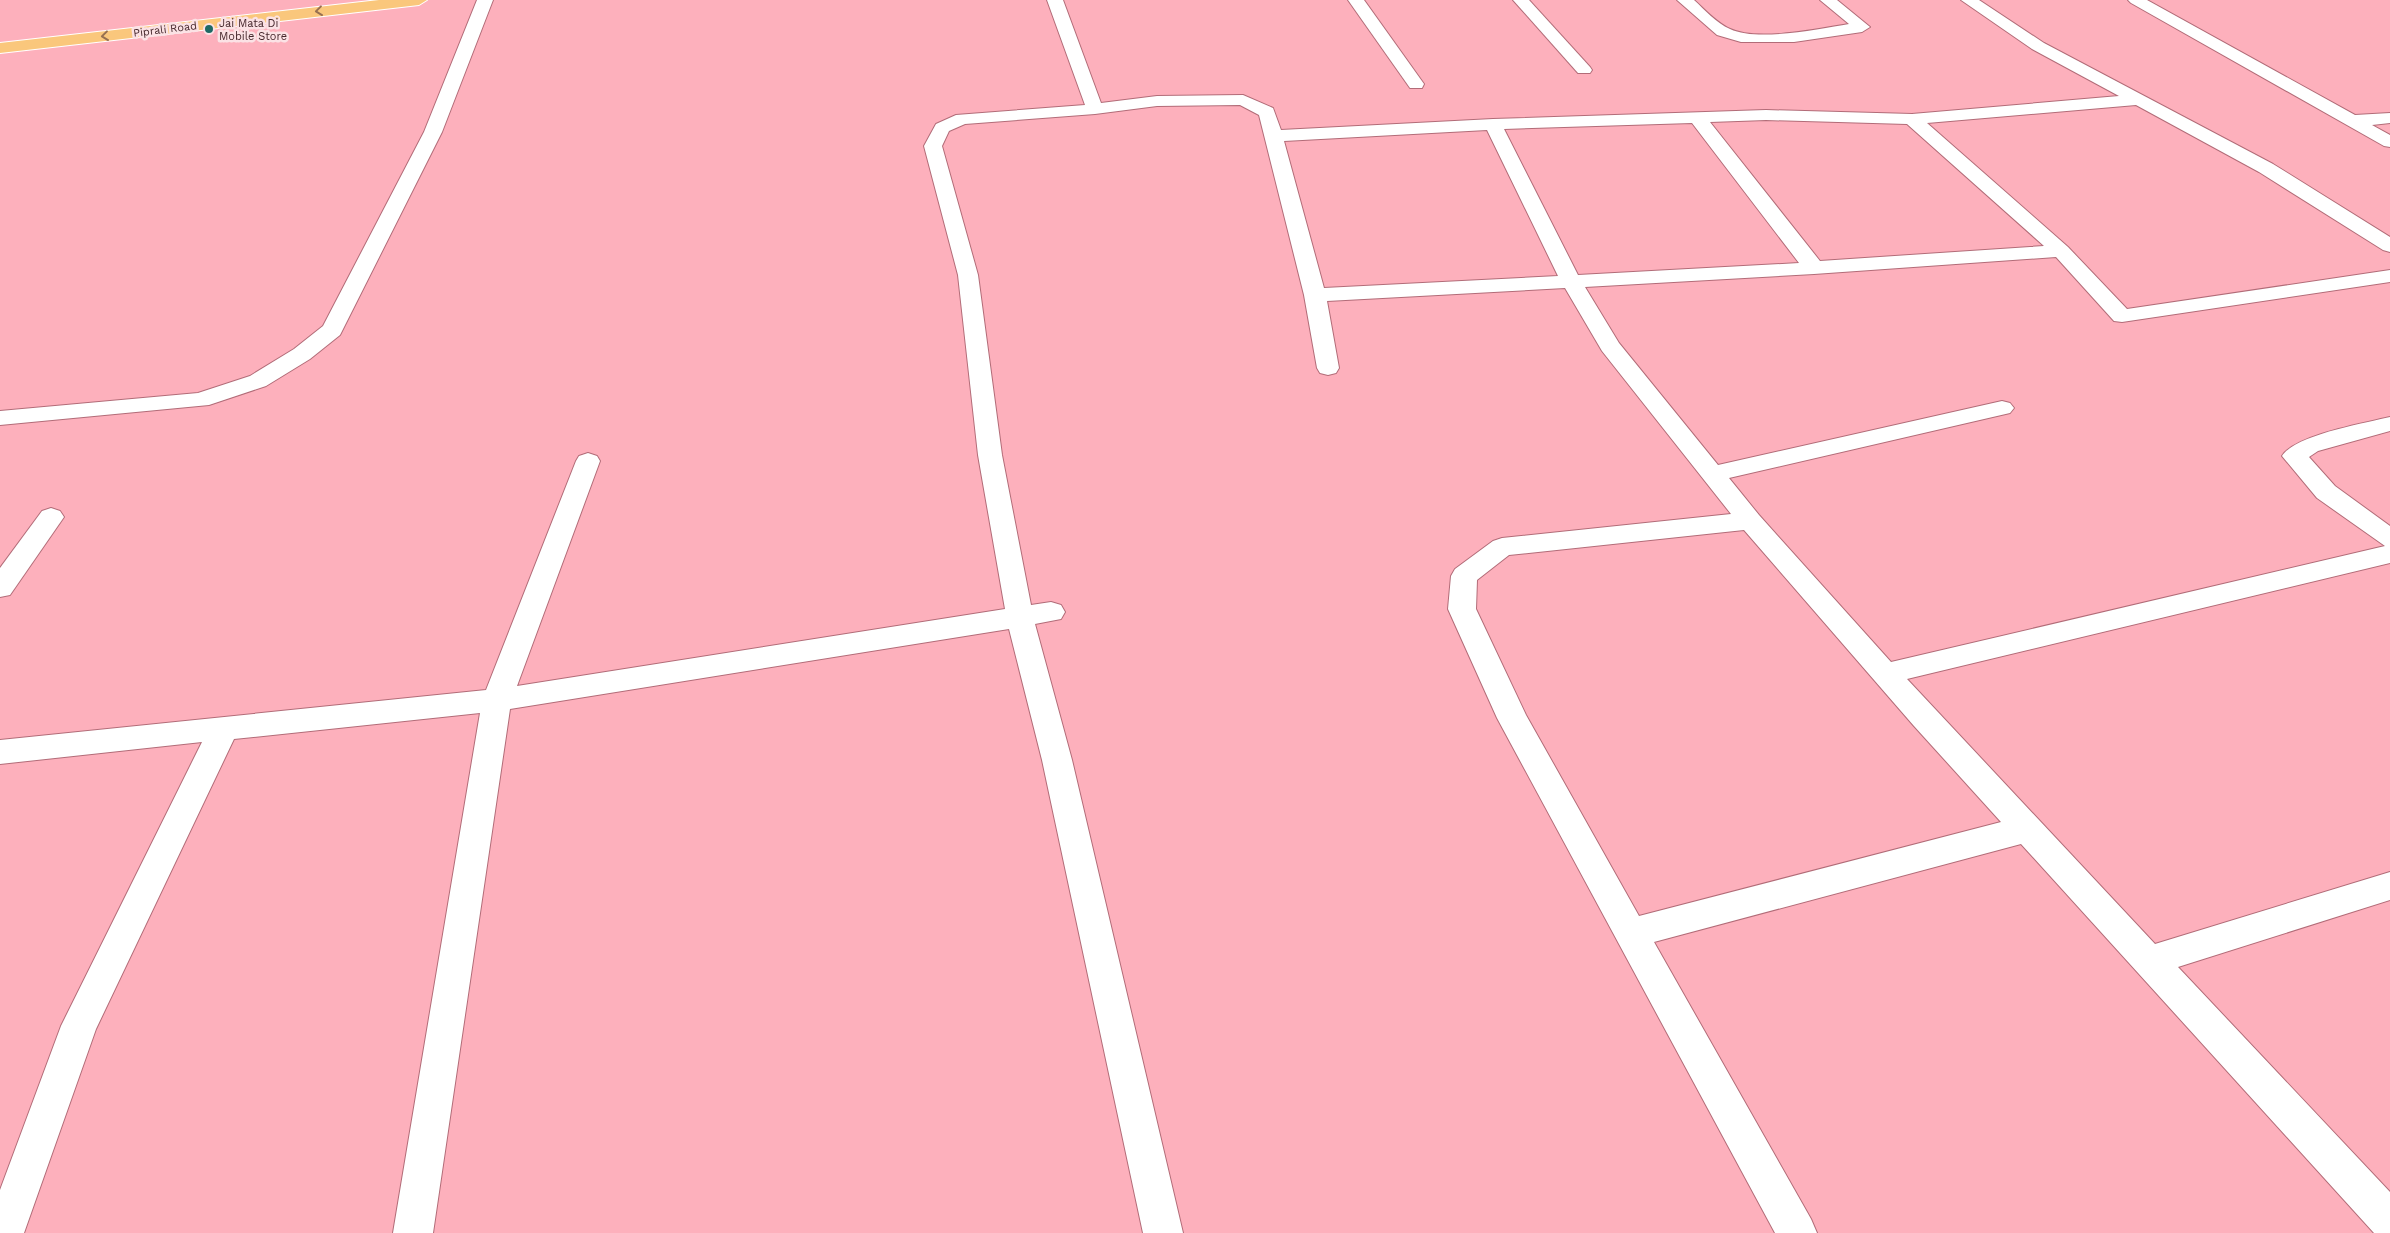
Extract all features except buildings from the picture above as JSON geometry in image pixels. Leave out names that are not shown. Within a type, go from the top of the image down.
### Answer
[{"type":"main road","points":[[0,36],[305,0]]},
{"type":"main road","name":"Piprali Road","points":[[0,48],[419,0]]},
{"type":"street","points":[[0,418],[201,400],[258,381],[302,354],[332,330],[433,132],[484,0]]},
{"type":"street","points":[[1055,0],[1095,109]]},
{"type":"street","points":[[1356,0],[1416,84]]},
{"type":"street","points":[[1521,0],[1584,70]]},
{"type":"street","points":[[1685,0],[1726,34],[1751,39],[1813,34],[1862,26],[1828,0]]},
{"type":"street","points":[[1969,0],[2038,46],[2266,168],[2390,246]]},
{"type":"street","points":[[2136,0],[2390,142]]},
{"type":"street","points":[[1163,1233],[1057,760],[1020,618],[990,455],[968,276],[932,146],[942,128],[962,120],[1095,109],[1157,101],[1242,100],[1268,112],[1315,295],[1328,368]]},
{"type":"street","points":[[1275,136],[1493,124],[1766,115],[1912,119],[2136,100]]},
{"type":"street","points":[[1697,117],[1814,268]]},
{"type":"street","points":[[2352,121],[2390,118]]},
{"type":"street","points":[[1912,119],[2061,251],[2122,316],[2390,276]]},
{"type":"street","points":[[1493,124],[1571,281],[1610,346],[1750,521],[1885,674],[2027,830],[2390,1221]]},
{"type":"street","points":[[1315,295],[1814,268],[2061,251]]},
{"type":"street","points":[[1713,474],[2002,408]]},
{"type":"street","points":[[2390,424],[2309,446],[2294,456],[2326,492],[2390,539]]},
{"type":"street","points":[[414,1233],[497,700],[588,461]]},
{"type":"street","points":[[0,588],[51,517]]},
{"type":"street","points":[[1750,521],[1502,547],[1464,576],[1462,609],[1512,718],[1797,1233]]},
{"type":"street","points":[[1885,674],[2390,554]]},
{"type":"street","points":[[0,752],[497,700],[1051,612]]},
{"type":"street","points":[[4,1233],[79,1026],[224,729]]},
{"type":"street","points":[[1631,933],[2027,830]]},
{"type":"street","points":[[2149,961],[2390,886]]},
{"type":"place","name":"Jai Mata Di Mobile Store","points":[[209,29]]}]
